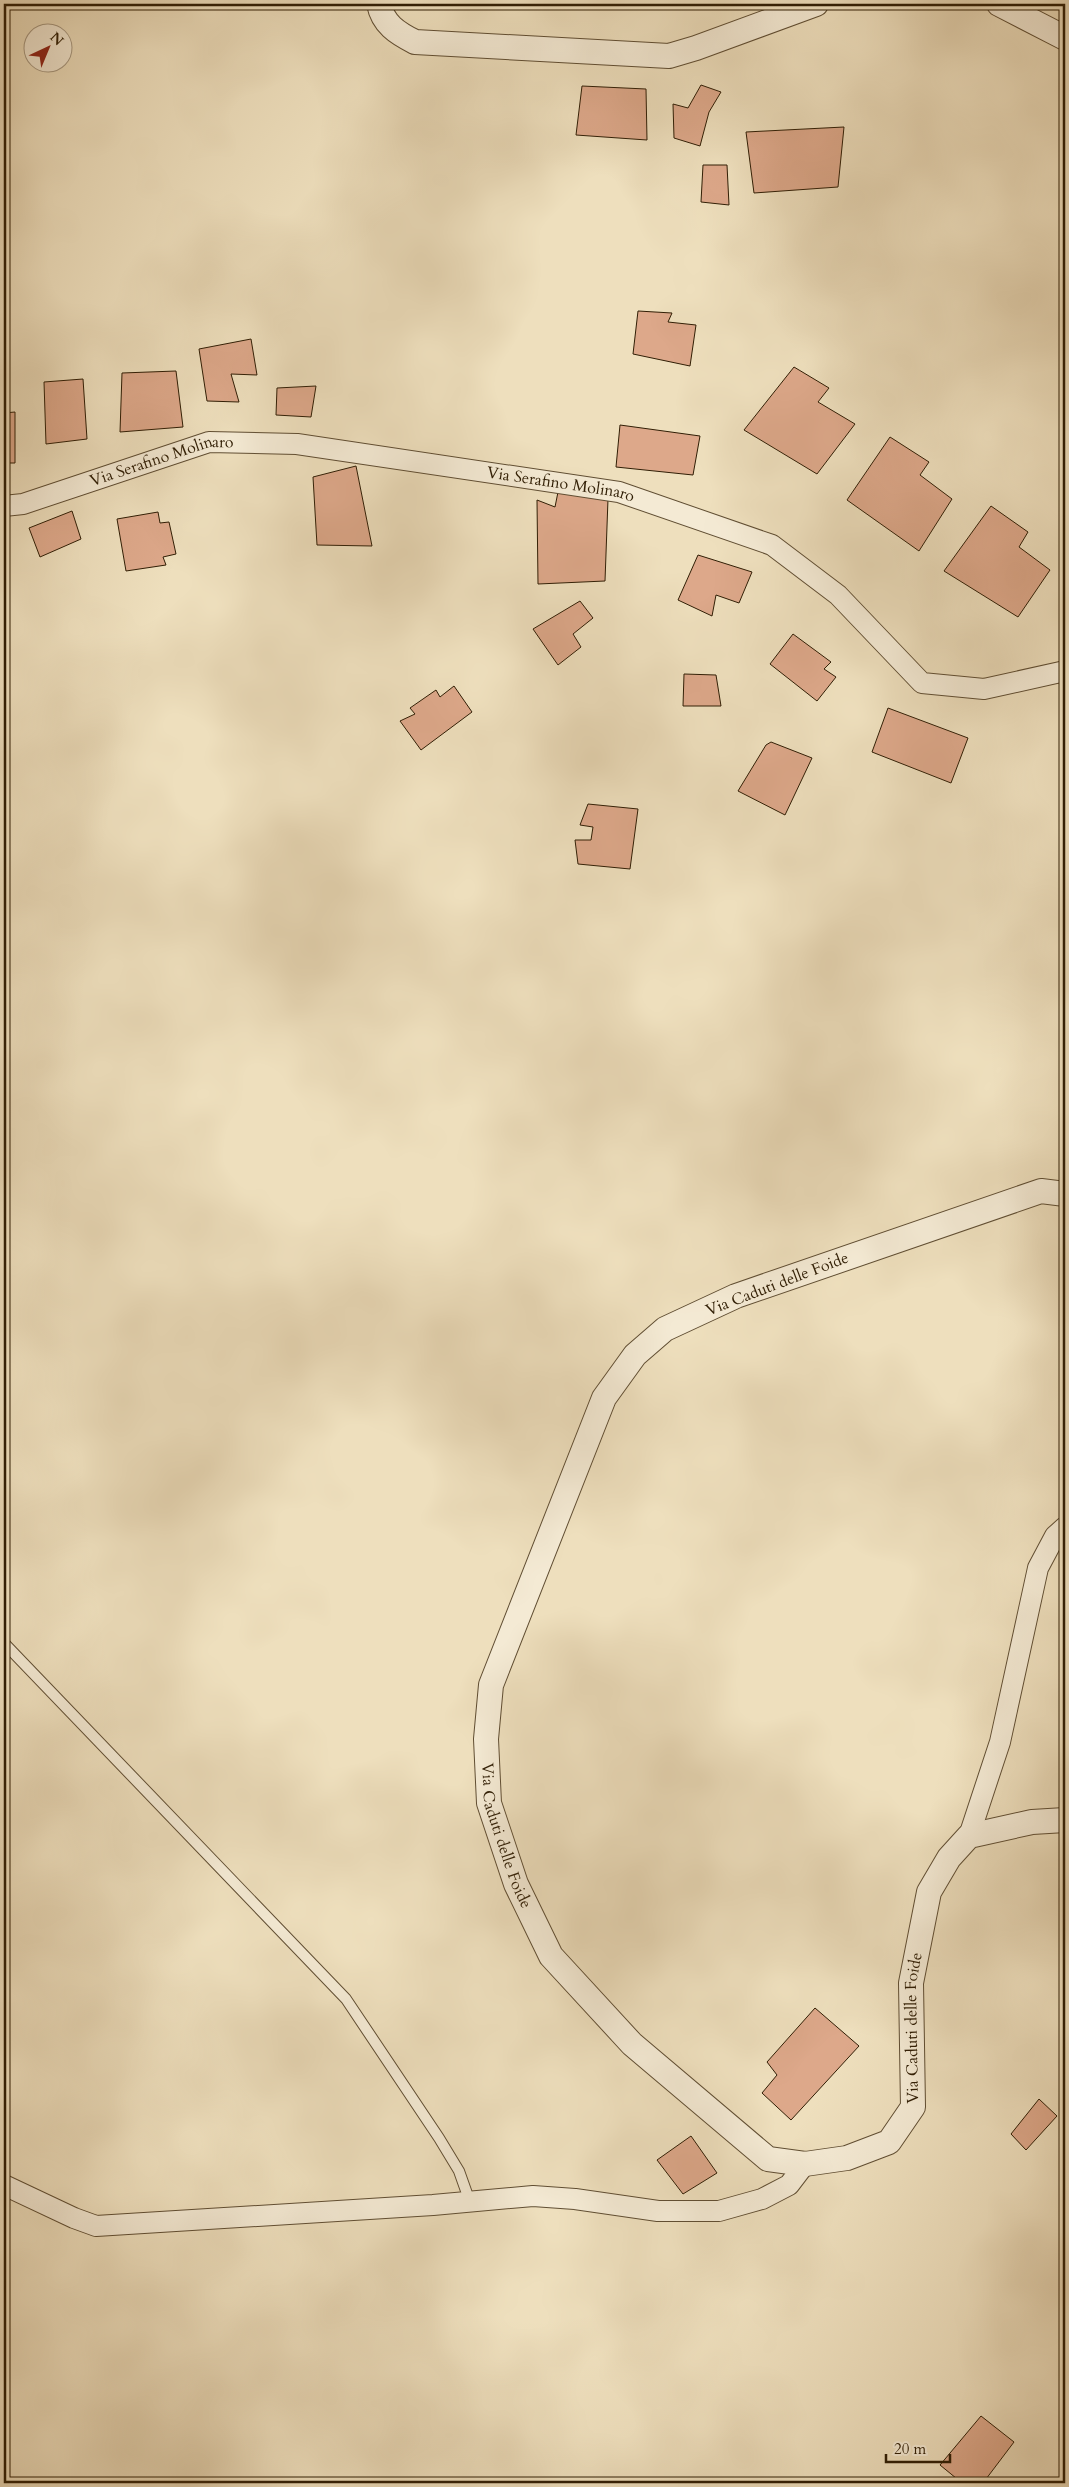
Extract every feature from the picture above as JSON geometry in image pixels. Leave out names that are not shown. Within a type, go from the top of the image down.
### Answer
[{"type":"street","points":[[379,4],[381,14],[395,32],[415,42],[669,56],[816,4]]},
{"type":"street","points":[[999,4],[1065,38]]},
{"type":"street","name":"Via Serafino Molinaro","points":[[4,506],[23,504],[209,442],[297,444],[619,492],[772,545],[838,595],[922,683],[984,689],[1065,671]]},
{"type":"street","name":"Via Caduti delle Foide","points":[[969,1836],[949,1858],[929,1892],[911,1983],[913,2107],[889,2142],[847,2158],[806,2164],[768,2160],[632,2044],[551,1956],[516,1884],[489,1803],[486,1739],[491,1685],[604,1398],[635,1355],[665,1329],[736,1296],[1031,1194],[1041,1191],[1065,1194]]},
{"type":"street","points":[[969,1836],[1000,1742],[1038,1568],[1055,1536],[1065,1526]]},
{"type":"street","points":[[969,1836],[1032,1822],[1065,1820]]},
{"type":"street","points":[[4,2185],[74,2218],[96,2226],[470,2202],[533,2196],[575,2199],[658,2211],[719,2211],[762,2199],[790,2185],[806,2164]]},
{"type":"lane","points":[[4,1643],[346,1999],[439,2138],[459,2171],[470,2202]]},
{"type":"building","points":[[701,85],[721,92],[709,112],[700,146],[674,138],[673,104],[688,108]]},
{"type":"building","points":[[582,86],[646,89],[647,140],[576,135]]},
{"type":"building","points":[[844,127],[838,187],[754,193],[746,132]]},
{"type":"building","points":[[703,165],[727,165],[729,205],[701,202]]},
{"type":"building","points":[[638,311],[672,313],[668,322],[696,325],[690,366],[633,354]]},
{"type":"building","points":[[251,339],[257,375],[231,374],[239,402],[207,401],[199,349]]},
{"type":"building","points":[[794,367],[829,388],[818,402],[855,424],[817,474],[744,430]]},
{"type":"building","points":[[176,371],[183,427],[120,432],[122,373]]},
{"type":"building","points":[[83,379],[87,439],[46,444],[44,382]]},
{"type":"building","points":[[316,386],[311,417],[276,415],[277,388]]},
{"type":"building","points":[[15,412],[15,463],[4,463],[4,413]]},
{"type":"building","points":[[620,425],[700,436],[693,475],[616,467]]},
{"type":"building","points":[[890,437],[929,462],[920,475],[952,499],[919,551],[847,500]]},
{"type":"building","points":[[356,466],[372,546],[317,545],[313,477]]},
{"type":"building","points":[[558,492],[608,499],[605,581],[538,584],[537,500],[555,507]]},
{"type":"building","points":[[991,506],[1028,532],[1019,547],[1050,570],[1018,617],[944,571]]},
{"type":"building","points":[[72,511],[81,539],[40,557],[29,528]]},
{"type":"building","points":[[158,512],[160,523],[169,522],[176,554],[163,557],[166,565],[126,571],[117,519]]},
{"type":"building","points":[[698,555],[752,572],[739,603],[716,595],[712,616],[678,600]]},
{"type":"building","points":[[580,601],[593,618],[573,634],[581,647],[558,665],[533,629]]},
{"type":"building","points":[[793,634],[831,662],[824,669],[836,677],[817,701],[770,664]]},
{"type":"building","points":[[684,674],[716,675],[721,706],[683,706]]},
{"type":"building","points":[[454,686],[472,712],[421,750],[400,721],[415,714],[410,708],[436,690],[440,697]]},
{"type":"building","points":[[888,708],[968,738],[951,783],[872,752]]},
{"type":"building","points":[[771,742],[812,758],[785,815],[738,791],[766,745]]},
{"type":"building","points":[[588,804],[638,809],[630,869],[578,864],[575,840],[591,840],[593,827],[580,825]]},
{"type":"building","points":[[815,2008],[859,2046],[791,2120],[762,2093],[777,2075],[767,2062]]},
{"type":"building","points":[[1039,2099],[1057,2116],[1026,2150],[1011,2134]]},
{"type":"building","points":[[691,2136],[717,2173],[683,2194],[657,2160]]},
{"type":"building","points":[[981,2416],[1014,2442],[983,2483],[962,2483],[940,2465]]}]
